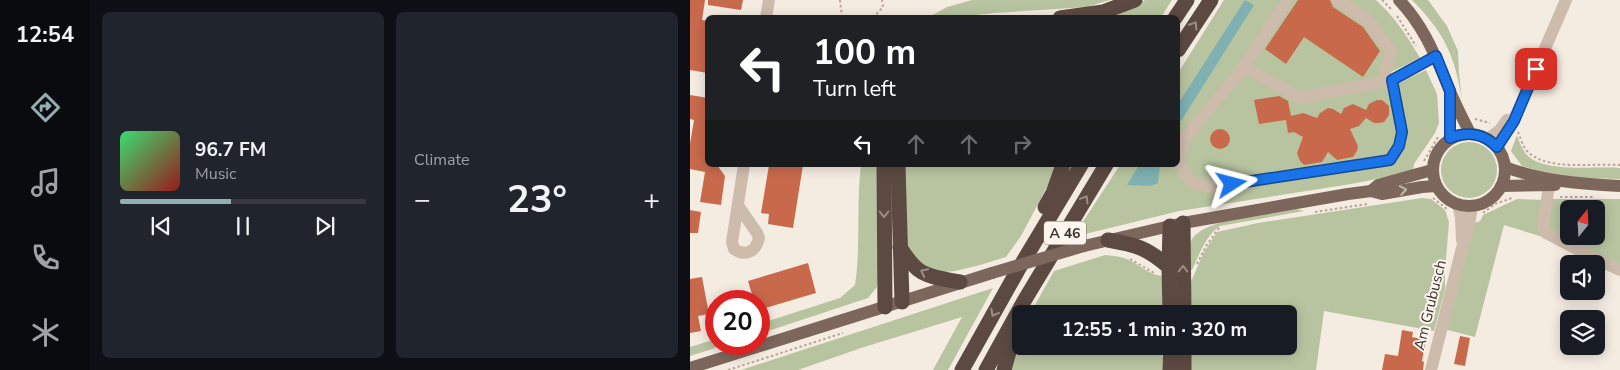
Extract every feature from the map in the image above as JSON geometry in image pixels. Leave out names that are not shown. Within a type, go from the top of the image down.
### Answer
[{"type":"highway","points":[[1087,15],[1103,12],[1134,0]]},
{"type":"highway","points":[[1177,15],[1187,0]]},
{"type":"highway","points":[[1180,47],[1211,0]]},
{"type":"highway","points":[[884,167],[885,307]]},
{"type":"highway","points":[[898,167],[902,302]]},
{"type":"highway","points":[[1018,270],[1021,246],[1053,194],[1062,167]]},
{"type":"highway","name":"A 46","points":[[962,370],[1018,270],[1080,167]]},
{"type":"highway","name":"A 46","points":[[986,370],[1024,301],[1105,167]]},
{"type":"highway","points":[[1171,305],[1177,225]]},
{"type":"highway","name":"A 46","points":[[1108,240],[1139,246],[1174,271]]},
{"type":"highway","points":[[899,245],[908,260],[920,272],[960,282]]},
{"type":"highway","points":[[1174,271],[1182,305]]},
{"type":"highway","name":"A 46","points":[[1004,370],[1024,301]]},
{"type":"highway","points":[[1170,370],[1171,355]]},
{"type":"highway","points":[[1184,355],[1184,370]]},
{"type":"main road","points":[[1399,0],[1413,14],[1431,59],[1450,91],[1470,134]]},
{"type":"main road","points":[[1444,138],[1470,134],[1492,143],[1502,157],[1505,167],[1501,186],[1494,196],[1484,203],[1472,206],[1458,204],[1445,198],[1436,186],[1432,170],[1437,152],[1444,138],[1450,91]]},
{"type":"main road","points":[[1505,167],[1518,172],[1570,183],[1620,186]]},
{"type":"main road","points":[[1420,181],[1432,170]]},
{"type":"main road","points":[[690,368],[960,282],[1108,240],[1177,225],[1370,197],[1378,185],[1420,181],[1436,186]]},
{"type":"main road","points":[[1501,186],[1517,186],[1548,191],[1570,183]]},
{"type":"street","points":[[766,15],[769,0]]},
{"type":"street","points":[[1180,156],[1186,138],[1244,67],[1287,0]]},
{"type":"street","points":[[1338,0],[1369,21],[1385,41],[1391,52],[1384,76],[1392,80]]},
{"type":"street","points":[[1492,143],[1514,121],[1566,0]]},
{"type":"street","points":[[1244,67],[1300,98],[1392,80],[1431,59]]},
{"type":"street","points":[[1180,162],[1184,173],[1194,184],[1212,187],[1390,160],[1399,146],[1402,132],[1392,80]]},
{"type":"street","points":[[1492,143],[1520,104]]},
{"type":"street","points":[[738,207],[744,167]]},
{"type":"street","points":[[1548,191],[1543,227],[1546,233],[1620,270]]},
{"type":"street","name":"Am Grubusch","points":[[1458,204],[1466,219]]},
{"type":"street","name":"Am Grubusch","points":[[1431,370],[1462,248],[1466,219],[1472,206]]},
{"type":"path","points":[[840,0],[842,15]]},
{"type":"path","points":[[875,15],[882,7],[882,0]]},
{"type":"path","points":[[1382,0],[1431,59]]},
{"type":"path","points":[[1464,120],[1471,118],[1481,120],[1500,130]]},
{"type":"path","points":[[1514,121],[1525,149],[1547,162],[1559,164],[1620,165]]},
{"type":"path","points":[[1444,138],[1418,166],[1424,195],[1431,196],[1445,206],[1451,216],[1479,220],[1484,213],[1496,204],[1515,197],[1517,186]]},
{"type":"path","points":[[1548,191],[1602,197]]},
{"type":"path","points":[[1314,213],[1370,197]]},
{"type":"path","points":[[1126,257],[1156,274],[1174,271],[1193,271],[1206,246],[1219,228]]},
{"type":"green space","points":[[972,0],[1110,0],[1087,7],[976,15],[932,15],[947,7]]},
{"type":"green space","points":[[1145,0],[1172,0],[1162,15],[1108,15],[1133,7]]},
{"type":"green space","points":[[1224,0],[1376,0],[1400,27],[1420,58],[1389,73],[1397,83],[1426,70],[1437,94],[1439,123],[1435,133],[1414,164],[1413,172],[1351,184],[1179,211],[1073,237],[1119,167],[1180,167],[1180,70]]},
{"type":"green space","points":[[1412,0],[1428,0],[1447,26],[1458,51],[1462,99],[1455,69],[1446,45],[1432,23]]},
{"type":"green space","points":[[1517,135],[1524,151],[1536,161],[1558,167],[1620,168],[1620,179],[1577,178],[1553,175],[1522,166],[1511,151]]},
{"type":"green space","points":[[1464,142],[1474,142],[1489,150],[1495,159],[1497,170],[1495,181],[1489,190],[1474,198],[1464,198],[1453,193],[1446,186],[1441,175],[1441,165],[1446,154],[1453,147]]},
{"type":"green space","points":[[861,167],[878,167],[879,279],[877,287],[868,298],[770,330],[770,320],[840,298],[855,285],[858,255]]},
{"type":"green space","points":[[903,167],[1055,167],[1049,183],[1021,236],[1006,257],[980,265],[945,272],[925,269],[904,245]]},
{"type":"green space","points":[[1422,198],[1431,199],[1445,210],[1449,222],[1445,289],[1434,331],[1324,311],[1316,370],[1189,370],[1189,355],[1297,355],[1297,305],[1188,305],[1189,286],[1204,252],[1217,232],[1258,223]]},
{"type":"green space","points":[[1517,199],[1544,200],[1543,237],[1504,225],[1475,337],[1444,329],[1475,223],[1480,221],[1483,215]]},
{"type":"green space","points":[[1552,199],[1620,199],[1620,266],[1605,258],[1605,255],[1599,255],[1579,245],[1605,245],[1605,200],[1560,200],[1560,235],[1548,229]]},
{"type":"green space","points":[[1296,209],[1304,211],[1220,226],[1207,240],[1192,270],[1185,269],[1190,242],[1199,232],[1224,221]]},
{"type":"green space","points":[[1105,255],[1117,256],[1134,262],[1150,272],[1163,276],[1164,305],[1035,305],[1054,271]]},
{"type":"green space","points":[[993,288],[948,370],[933,370],[962,317],[861,348],[798,370],[741,370]]},
{"type":"green space","points":[[705,342],[705,351],[690,356],[690,347]]},
{"type":"green space","points":[[1014,355],[1164,355],[1164,370],[1009,370]]},
{"type":"water","points":[[1245,0],[1254,5],[1181,121],[1180,101]]},
{"type":"water","points":[[1138,167],[1160,167],[1158,183],[1150,186],[1127,185]]},
{"type":"building","points":[[690,0],[705,0],[702,20],[705,20],[705,72],[690,70]]},
{"type":"building","points":[[708,0],[743,0],[741,10],[708,5]]},
{"type":"building","points":[[1298,0],[1330,0],[1333,7],[1363,27],[1380,51],[1363,77],[1304,37],[1286,64],[1265,49]]},
{"type":"building","points":[[690,95],[705,98],[705,167],[718,167],[725,176],[721,205],[700,202],[705,172],[690,169],[690,144],[694,120],[690,119]]},
{"type":"building","points":[[1279,96],[1288,101],[1291,116],[1303,113],[1317,118],[1320,113],[1328,108],[1341,114],[1344,108],[1353,104],[1366,110],[1369,104],[1377,100],[1382,100],[1389,106],[1389,115],[1384,122],[1379,123],[1374,123],[1366,118],[1359,126],[1350,129],[1358,146],[1353,157],[1337,160],[1328,152],[1322,162],[1304,165],[1297,153],[1303,137],[1294,132],[1288,133],[1286,120],[1259,124],[1254,100]]},
{"type":"building","points":[[1220,129],[1227,132],[1230,139],[1227,146],[1220,149],[1213,146],[1210,139],[1213,132]]},
{"type":"building","points":[[769,167],[803,167],[793,228],[768,224],[769,214],[761,213]]},
{"type":"building","points":[[690,210],[701,212],[698,233],[690,233]]},
{"type":"building","points":[[808,263],[816,293],[770,307],[770,290],[751,290],[748,281]]},
{"type":"building","points":[[702,277],[705,293],[705,315],[698,316],[701,331],[690,333],[690,279]]},
{"type":"building","points":[[1402,330],[1413,332],[1412,337],[1426,340],[1422,361],[1424,362],[1423,370],[1382,370],[1385,354],[1398,356]]},
{"type":"building","points":[[1460,336],[1470,338],[1465,366],[1454,364]]},
{"type":"route","points":[[1232,184],[1390,160],[1399,146],[1402,132],[1392,80],[1436,56],[1450,91],[1450,138],[1460,135],[1479,135],[1488,139],[1497,147],[1514,121],[1536,69]]}]
